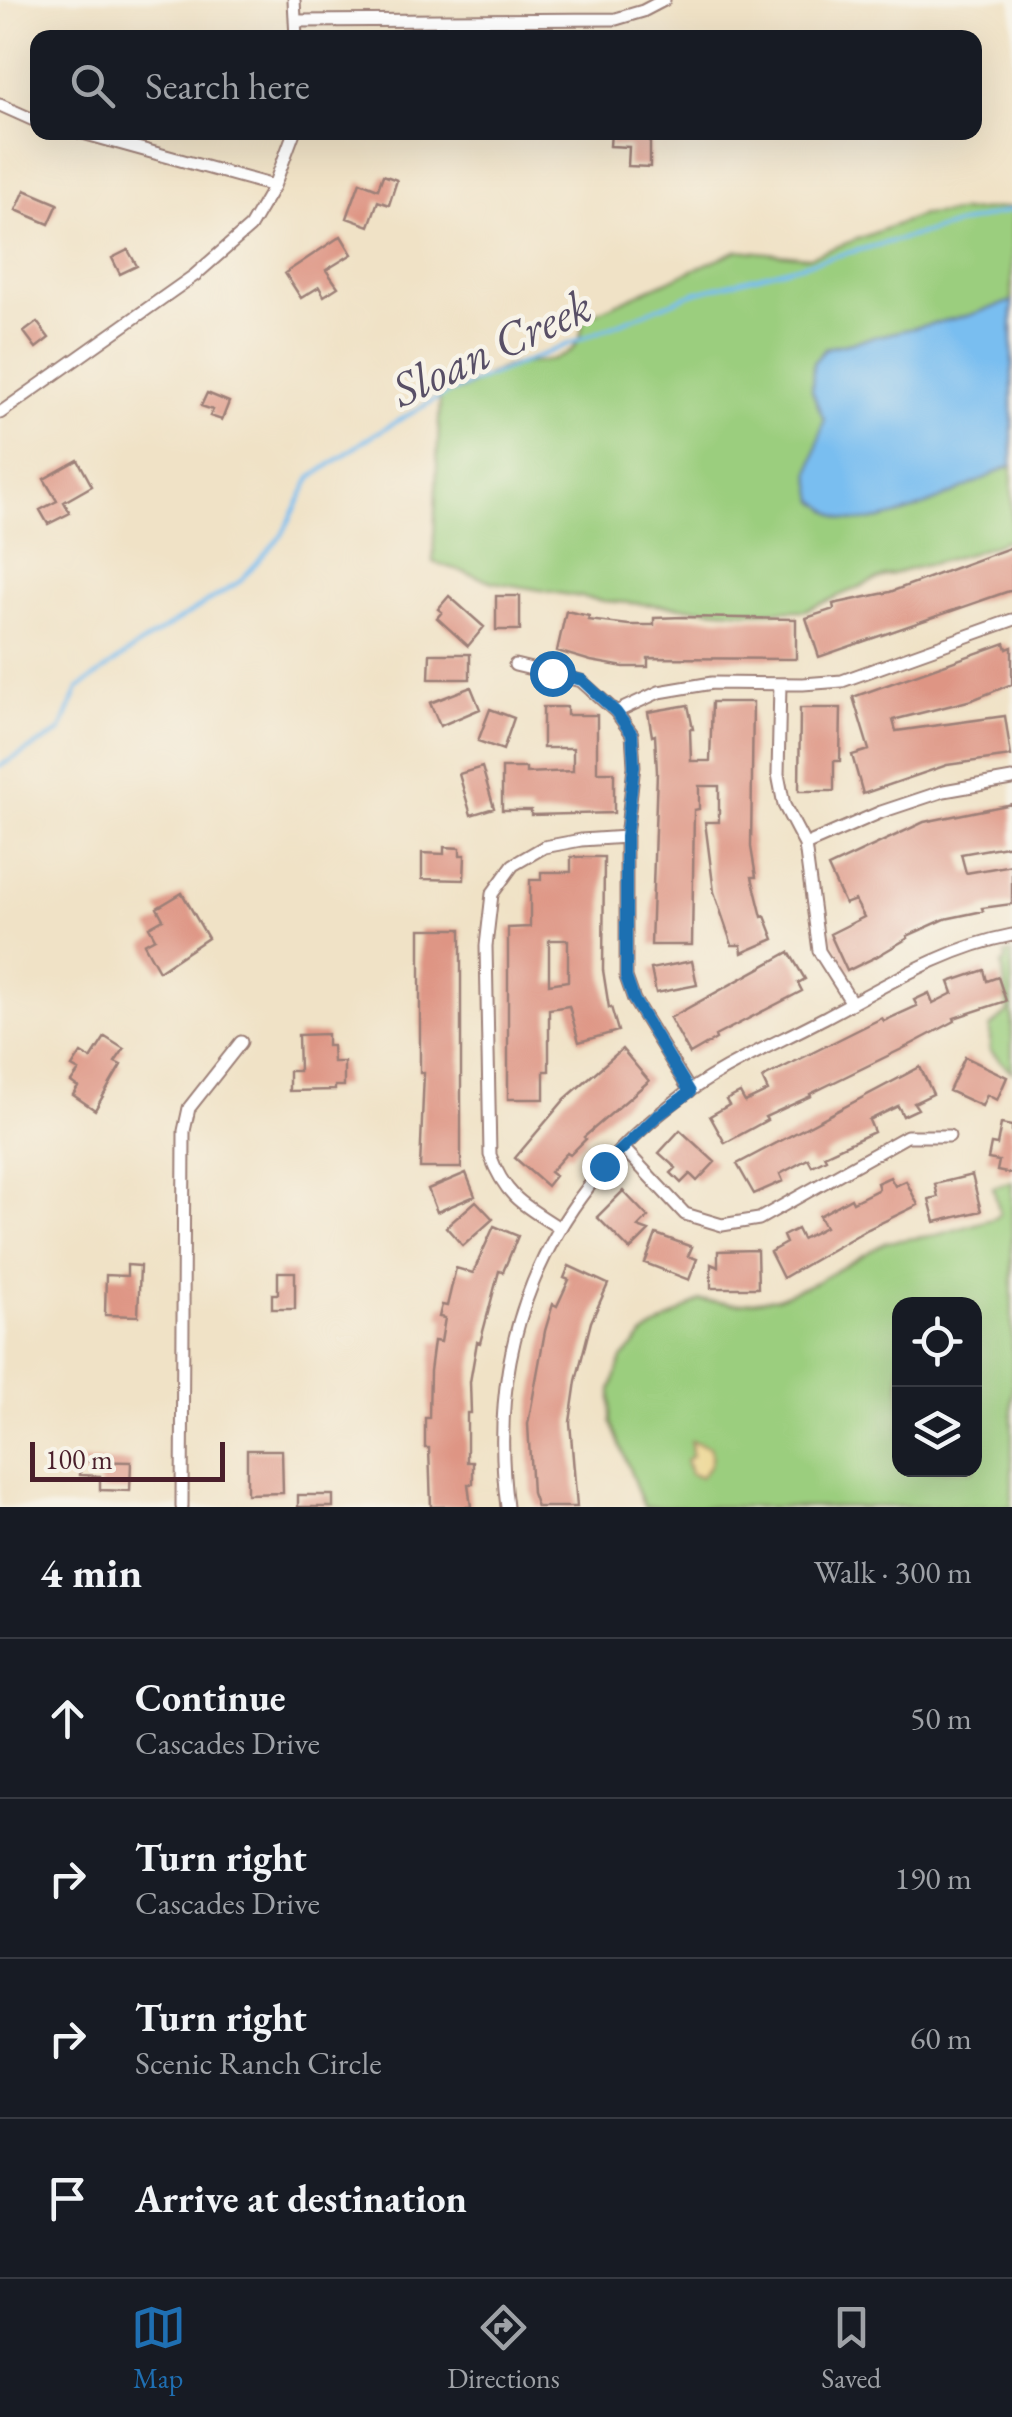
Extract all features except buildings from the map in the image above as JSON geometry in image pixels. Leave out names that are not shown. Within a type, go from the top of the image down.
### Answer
[{"type":"street","points":[[294,0],[296,30]]},
{"type":"street","points":[[296,20],[616,19],[664,0]]},
{"type":"street","points":[[0,104],[30,118]]},
{"type":"street","points":[[108,140],[274,186]]},
{"type":"street","points":[[0,413],[194,275],[250,227],[274,186],[291,140]]},
{"type":"street","points":[[616,712],[659,692],[712,682],[780,684],[842,680],[1012,620]]},
{"type":"street","points":[[515,665],[582,680],[616,712],[632,734],[634,766],[626,837],[626,977],[634,1000],[690,1092]]},
{"type":"street","points":[[780,684],[778,774],[784,804],[805,845],[819,952],[852,1003]]},
{"type":"street","points":[[805,845],[881,812],[944,791],[1012,780]]},
{"type":"street","points":[[558,1227],[517,1202],[500,1182],[490,1155],[486,946],[492,894],[513,865],[544,847],[626,837]]},
{"type":"street","points":[[507,1507],[501,1435],[511,1354],[530,1286],[558,1227],[588,1185],[623,1148],[690,1092],[936,958],[1012,935]]},
{"type":"street","points":[[182,1507],[184,1132],[189,1108],[241,1042]]},
{"type":"street","points":[[623,1148],[684,1214],[722,1225],[758,1220],[906,1136],[950,1136]]},
{"type":"green space","points":[[1012,207],[1012,538],[885,576],[806,610],[745,612],[604,601],[494,582],[433,562],[440,396],[498,370],[564,355],[574,348],[583,318],[738,250],[809,257],[922,215]]},
{"type":"green space","points":[[1012,953],[1012,1072],[990,1051],[990,1027],[1008,1012],[1002,964],[1005,954]]},
{"type":"green space","points":[[1012,1181],[1012,1507],[644,1507],[611,1422],[611,1390],[622,1359],[645,1334],[700,1300],[738,1304],[777,1298],[816,1282],[886,1242],[937,1235],[1000,1214],[993,1187]]},
{"type":"sand","points":[[691,1441],[711,1451],[710,1463],[700,1477],[690,1474],[686,1460],[692,1456]]},
{"type":"water","points":[[1012,301],[1012,465],[928,504],[880,519],[841,518],[815,500],[810,473],[824,420],[812,391],[813,363],[826,348],[970,315]]},
{"type":"waterway","name":"Sloan Creek","points":[[0,766],[60,732],[78,689],[239,582],[282,535],[311,478],[370,437],[443,395],[694,293],[1012,210]]},
{"type":"route","points":[[552,673],[582,680],[616,712],[632,734],[634,766],[626,837],[626,977],[649,1027],[690,1092],[656,1117],[604,1166]]}]
